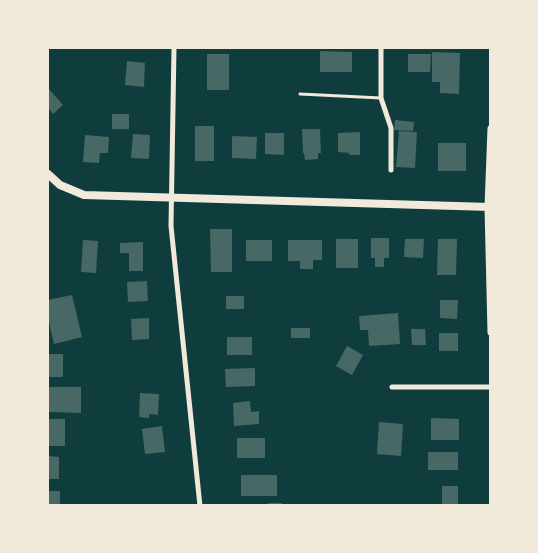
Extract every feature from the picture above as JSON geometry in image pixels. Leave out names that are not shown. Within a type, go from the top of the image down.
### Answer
[{"type":"street","points":[[174,48],[172,226],[200,506]]},
{"type":"street","points":[[381,48],[381,98],[391,128],[391,170]]},
{"type":"street","points":[[490,128],[490,333]]},
{"type":"street","points":[[48,174],[60,185],[84,195],[489,207]]},
{"type":"street","points":[[392,387],[490,387]]},
{"type":"lane","points":[[300,94],[381,98]]},
{"type":"building","points":[[320,51],[352,52],[352,72],[320,72]]},
{"type":"building","points":[[432,52],[460,53],[459,94],[440,93],[440,82],[432,82]]},
{"type":"building","points":[[207,54],[229,54],[229,90],[207,90]]},
{"type":"building","points":[[408,54],[431,54],[430,72],[408,72]]},
{"type":"building","points":[[127,61],[145,63],[144,87],[125,85]]},
{"type":"building","points":[[48,88],[63,105],[53,114],[48,110]]},
{"type":"building","points":[[112,114],[129,114],[129,129],[112,129]]},
{"type":"building","points":[[395,120],[414,122],[413,131],[394,130]]},
{"type":"building","points":[[195,126],[214,126],[214,161],[195,161]]},
{"type":"building","points":[[302,129],[320,129],[321,153],[318,153],[318,159],[305,160]]},
{"type":"building","points":[[399,131],[417,132],[415,168],[396,167]]},
{"type":"building","points":[[360,132],[360,155],[338,152],[338,133]]},
{"type":"building","points":[[265,133],[284,133],[284,155],[265,154]]},
{"type":"building","points":[[133,134],[150,135],[149,159],[131,158]]},
{"type":"building","points":[[85,135],[109,137],[108,153],[100,153],[99,163],[83,162]]},
{"type":"building","points":[[232,136],[257,137],[256,159],[232,158]]},
{"type":"building","points":[[438,143],[466,143],[466,171],[438,171]]},
{"type":"building","points":[[210,229],[232,229],[232,272],[211,272]]},
{"type":"building","points":[[371,238],[389,238],[389,258],[384,258],[384,267],[375,267],[375,258],[371,258]]},
{"type":"building","points":[[336,239],[358,239],[358,268],[336,268]]},
{"type":"building","points":[[405,239],[424,239],[423,258],[404,257]]},
{"type":"building","points":[[438,239],[457,239],[456,275],[437,275]]},
{"type":"building","points":[[83,240],[98,241],[96,273],[81,272]]},
{"type":"building","points":[[246,240],[272,240],[272,261],[246,261]]},
{"type":"building","points":[[288,240],[322,240],[322,260],[313,260],[313,269],[300,269],[300,261],[288,261]]},
{"type":"building","points":[[143,242],[143,271],[129,271],[129,253],[120,253],[120,243]]},
{"type":"building","points":[[147,281],[148,301],[128,302],[127,282]]},
{"type":"building","points":[[72,295],[82,337],[54,344],[48,318],[48,300]]},
{"type":"building","points":[[226,296],[244,296],[244,309],[226,309]]},
{"type":"building","points":[[440,300],[458,300],[457,319],[440,318]]},
{"type":"building","points":[[398,313],[400,344],[369,346],[368,330],[360,330],[359,316]]},
{"type":"building","points":[[149,318],[149,339],[132,340],[131,319]]},
{"type":"building","points":[[291,328],[310,328],[310,338],[291,338]]},
{"type":"building","points":[[411,329],[425,329],[426,345],[412,345]]},
{"type":"building","points":[[439,333],[458,333],[458,351],[439,351]]},
{"type":"building","points":[[227,337],[252,337],[252,355],[227,355]]},
{"type":"building","points":[[347,346],[363,355],[352,375],[336,366]]},
{"type":"building","points":[[48,354],[63,354],[63,377],[48,377]]},
{"type":"building","points":[[255,368],[255,386],[226,387],[225,369]]},
{"type":"building","points":[[48,387],[81,387],[81,413],[48,412]]},
{"type":"building","points":[[140,393],[159,394],[158,415],[149,414],[149,418],[139,417]]},
{"type":"building","points":[[250,401],[251,412],[259,411],[259,424],[234,426],[233,403]]},
{"type":"building","points":[[431,418],[459,419],[459,440],[431,440]]},
{"type":"building","points":[[48,419],[65,419],[65,446],[48,446]]},
{"type":"building","points":[[379,422],[403,424],[401,456],[377,454]]},
{"type":"building","points":[[162,426],[165,452],[145,454],[142,429]]},
{"type":"building","points":[[237,438],[265,438],[265,458],[237,458]]},
{"type":"building","points":[[428,452],[458,452],[458,470],[428,470]]},
{"type":"building","points":[[48,456],[59,457],[59,479],[48,479]]},
{"type":"building","points":[[241,475],[277,475],[277,496],[241,496]]},
{"type":"building","points":[[442,486],[458,486],[458,506],[442,506]]},
{"type":"building","points":[[48,491],[60,491],[60,506],[48,506]]},
{"type":"building","points":[[268,503],[282,503],[282,506],[268,506]]}]
